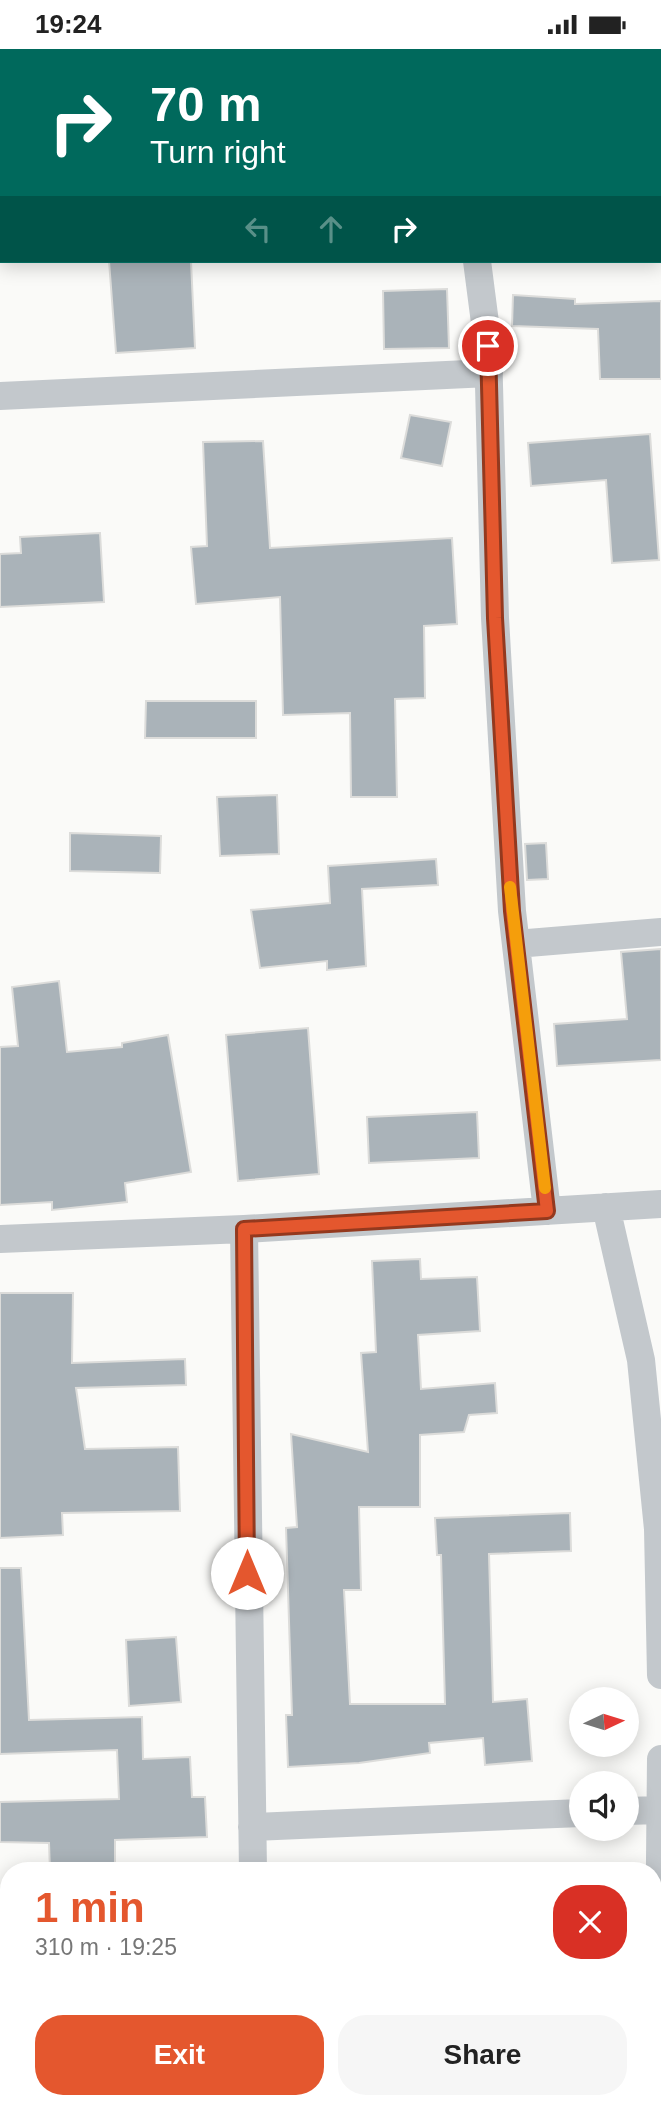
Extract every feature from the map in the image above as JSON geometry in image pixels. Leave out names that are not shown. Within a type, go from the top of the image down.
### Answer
[{"type":"street","points":[[477,263],[488,346],[495,618],[512,911],[547,1211]]},
{"type":"street","points":[[0,397],[489,373]]},
{"type":"street","points":[[516,944],[661,932]]},
{"type":"street","points":[[0,1239],[244,1229],[661,1204]]},
{"type":"street","points":[[606,1207],[641,1360],[658,1529],[661,1675]]},
{"type":"street","points":[[244,1229],[253,1862]]},
{"type":"street","points":[[661,1759],[661,1862]]},
{"type":"street","points":[[639,1811],[661,1810]]},
{"type":"street","points":[[252,1827],[569,1814]]},
{"type":"building","points":[[109,263],[191,263],[195,348],[116,353]]},
{"type":"building","points":[[447,289],[449,348],[384,349],[383,291]]},
{"type":"building","points":[[513,295],[575,299],[575,304],[661,301],[661,379],[600,379],[598,329],[512,326]]},
{"type":"building","points":[[410,415],[451,422],[442,466],[401,458]]},
{"type":"building","points":[[650,434],[659,560],[612,563],[606,480],[531,486],[528,443]]},
{"type":"building","points":[[263,441],[270,548],[452,538],[457,624],[424,626],[425,698],[395,699],[397,797],[351,797],[350,713],[283,715],[280,597],[196,604],[191,547],[207,546],[203,442]]},
{"type":"building","points":[[100,533],[104,602],[0,607],[0,554],[21,553],[20,537]]},
{"type":"building","points":[[146,701],[256,701],[256,738],[145,738]]},
{"type":"building","points":[[277,795],[279,854],[220,856],[217,797]]},
{"type":"building","points":[[70,833],[161,836],[160,873],[70,871]]},
{"type":"building","points":[[546,843],[548,879],[527,880],[525,844]]},
{"type":"building","points":[[436,859],[438,885],[362,889],[366,966],[327,970],[327,961],[260,968],[251,910],[330,903],[328,866]]},
{"type":"building","points":[[661,949],[661,1060],[557,1066],[554,1024],[627,1019],[621,952]]},
{"type":"building","points":[[59,981],[67,1052],[122,1047],[122,1043],[168,1035],[191,1172],[125,1183],[127,1202],[52,1210],[52,1202],[0,1205],[0,1047],[18,1046],[12,987]]},
{"type":"building","points":[[308,1028],[319,1174],[238,1181],[226,1035]]},
{"type":"building","points":[[477,1112],[479,1158],[369,1163],[367,1117]]},
{"type":"building","points":[[420,1259],[421,1279],[477,1277],[480,1331],[418,1335],[421,1389],[495,1383],[497,1413],[469,1415],[464,1432],[420,1435],[420,1507],[359,1507],[361,1590],[344,1590],[350,1704],[445,1704],[441,1555],[437,1555],[435,1518],[570,1513],[571,1551],[489,1554],[493,1702],[527,1699],[532,1761],[485,1765],[483,1738],[429,1743],[430,1753],[359,1763],[288,1767],[286,1715],[292,1715],[286,1528],[297,1527],[291,1434],[368,1452],[361,1353],[376,1352],[372,1261]]},
{"type":"building","points":[[0,1293],[73,1293],[72,1363],[185,1359],[186,1385],[76,1388],[85,1449],[178,1447],[180,1511],[62,1513],[63,1535],[0,1538]]},
{"type":"building","points":[[0,1568],[21,1568],[29,1720],[142,1717],[143,1759],[190,1757],[192,1797],[205,1797],[207,1837],[115,1840],[115,1862],[50,1862],[49,1843],[0,1842],[0,1802],[119,1799],[117,1750],[0,1754]]},
{"type":"building","points":[[176,1637],[181,1702],[129,1706],[126,1640]]},
{"type":"slow traffic","points":[[510,887],[545,1188]]},
{"type":"route","points":[[247,1573],[244,1229],[547,1211],[512,911],[495,618],[488,346]]}]
